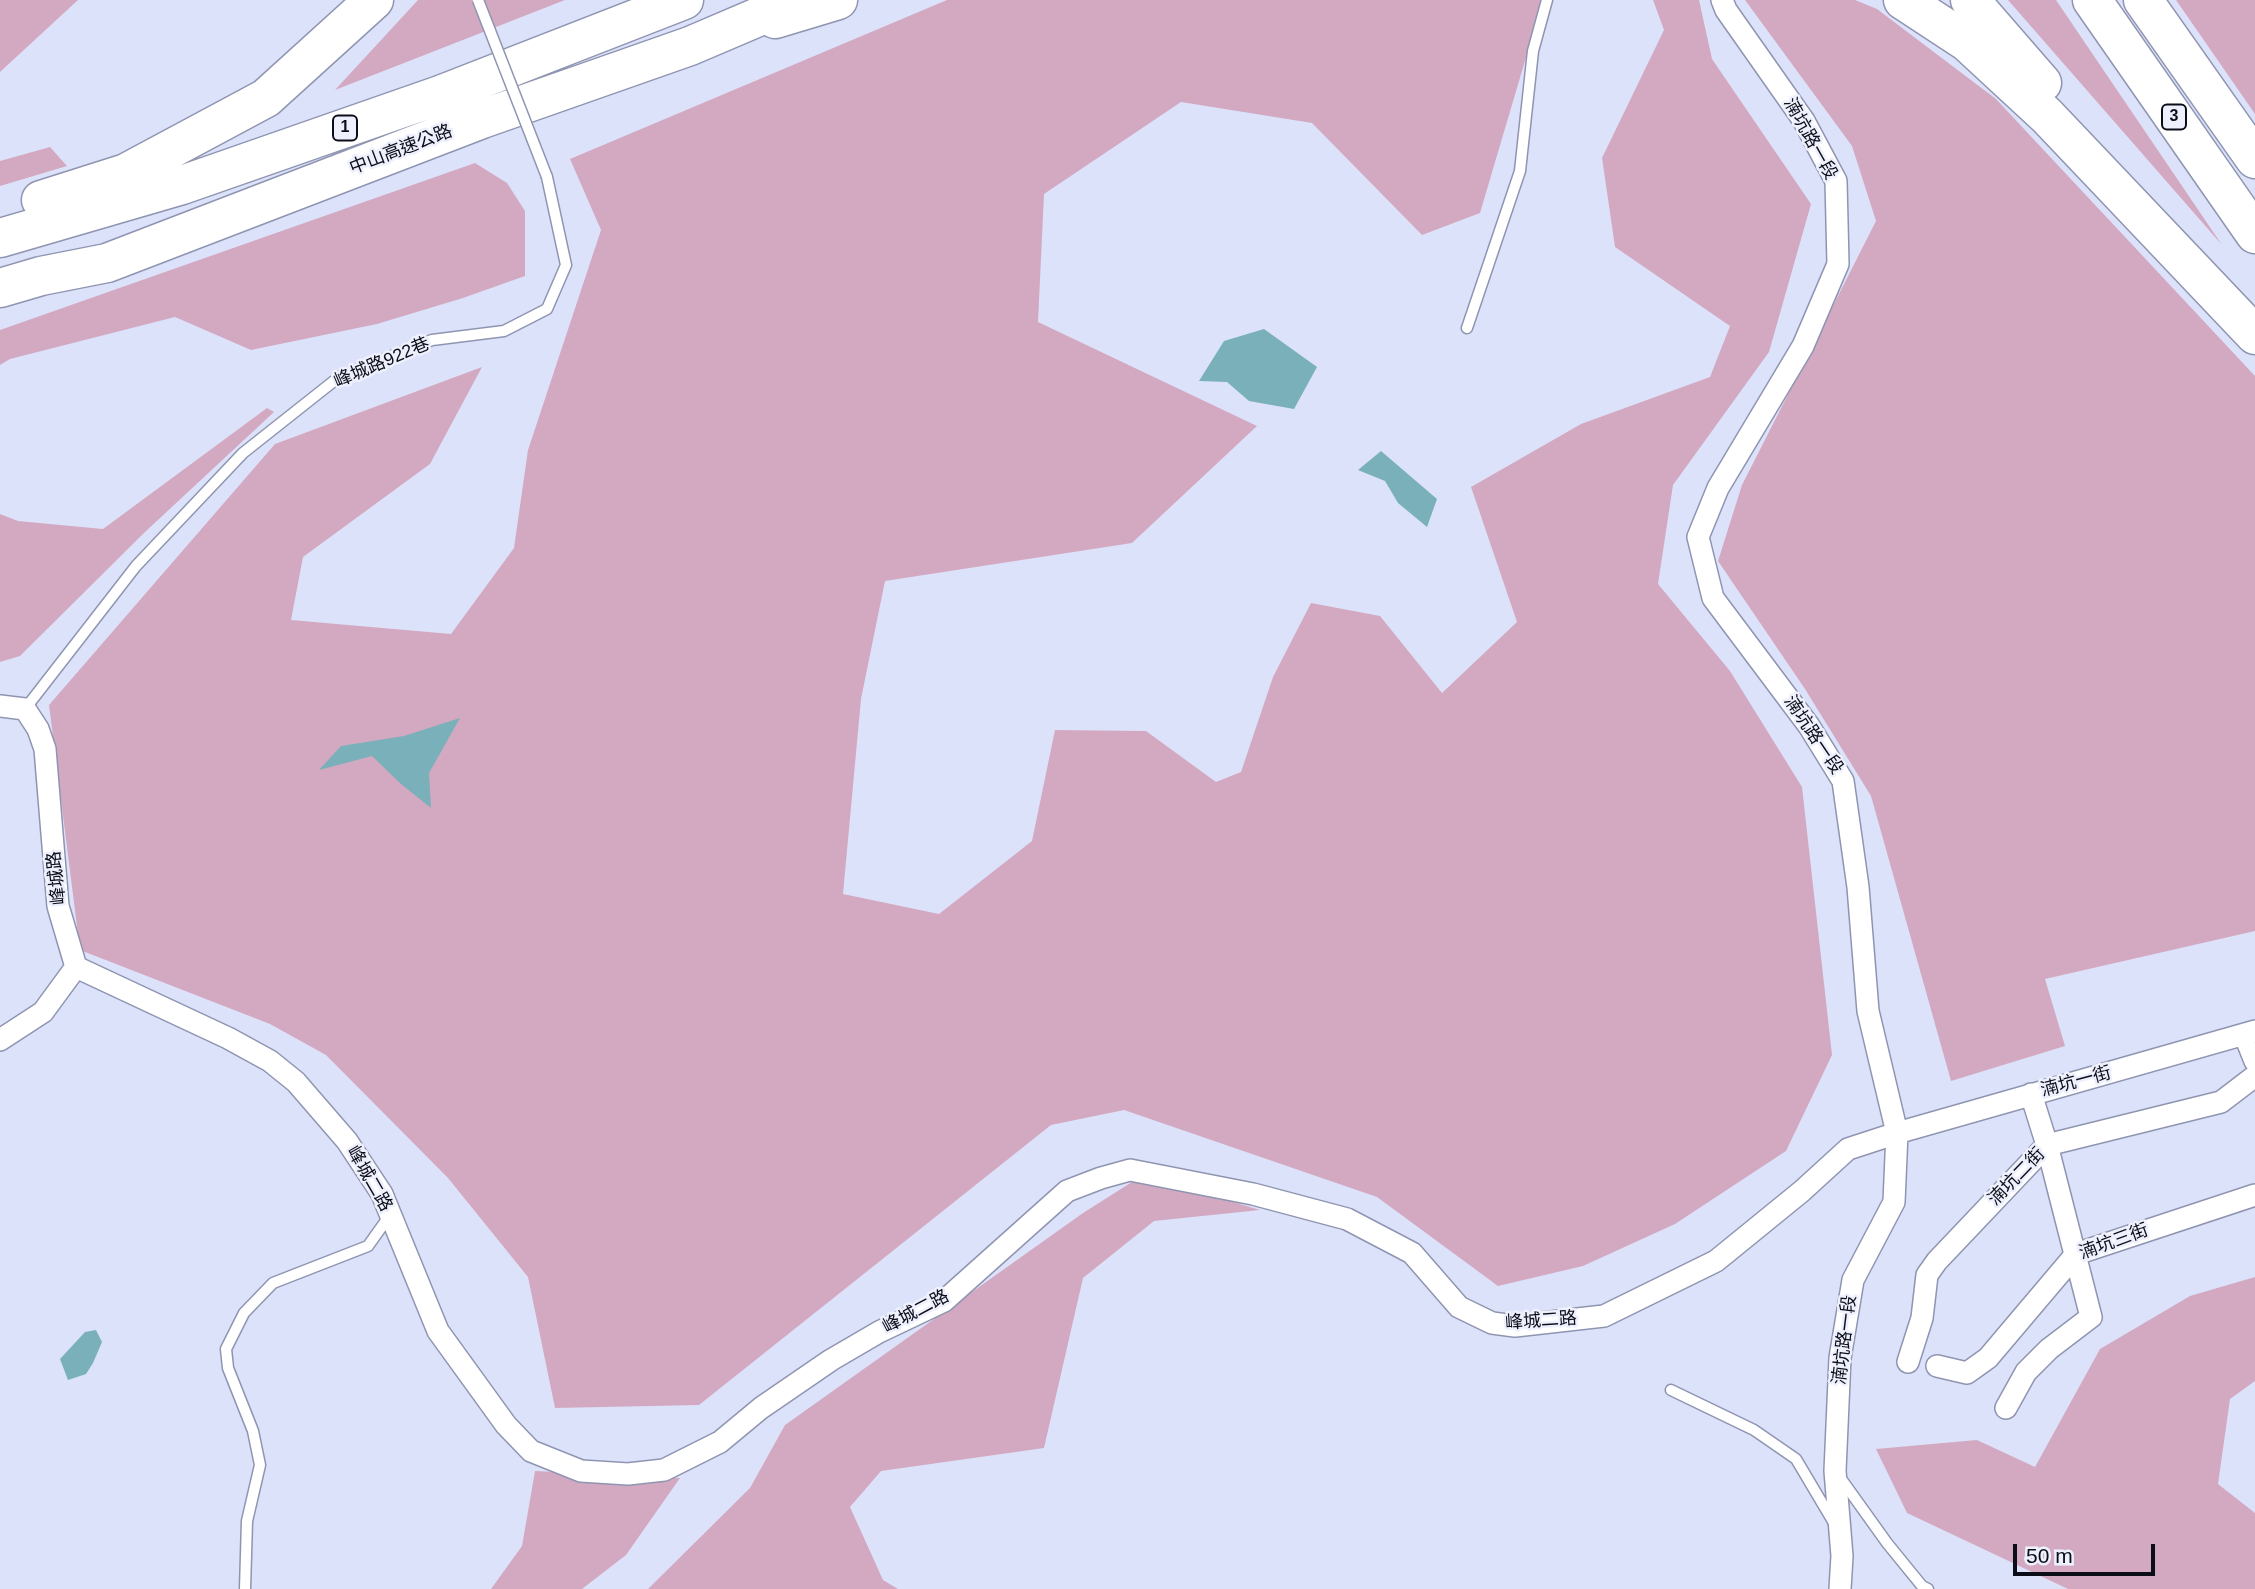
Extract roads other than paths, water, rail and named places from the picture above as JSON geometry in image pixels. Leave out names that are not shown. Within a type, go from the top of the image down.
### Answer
[{"type":"highway","points":[[0,222],[41,201],[125,173],[266,98],[374,0]]},
{"type":"highway","name":"1","points":[[0,238],[195,181],[440,95],[684,0]]},
{"type":"highway","name":"中山高速公路","points":[[0,288],[41,276],[107,263],[482,119],[690,46],[799,0]]},
{"type":"highway","points":[[690,46],[838,0]]},
{"type":"highway","points":[[1903,0],[1967,42],[2047,116],[2252,331]]},
{"type":"highway","points":[[1970,0],[2077,122],[2252,331]]},
{"type":"highway","name":"3","points":[[2092,0],[2255,234]]},
{"type":"highway","name":"3","points":[[2143,0],[2255,159]]},
{"type":"street","name":"湳坑路一段","points":[[1722,0],[1726,10],[1804,121],[1836,181],[1838,264],[1802,346],[1717,488],[1698,537],[1713,598],[1809,726],[1843,781],[1858,887],[1868,1011],[1897,1133],[1894,1202],[1853,1280],[1840,1358],[1835,1471],[1842,1556],[1840,1589]]},
{"type":"street","points":[[0,705],[25,709]]},
{"type":"street","name":"峰城路","points":[[25,709],[38,729],[45,748],[58,906],[76,967]]},
{"type":"street","name":"峰城二路","points":[[76,967],[228,1038],[270,1061],[296,1082],[347,1141],[382,1194],[438,1331],[506,1425],[531,1451],[581,1471],[628,1474],[664,1470],[720,1442],[761,1408],[831,1360],[879,1332],[944,1301],[1067,1191],[1130,1170],[1253,1194],[1347,1219],[1412,1252],[1460,1307],[1492,1323],[1515,1326],[1604,1316],[1716,1261],[1802,1191],[1848,1149],[1897,1133]]},
{"type":"street","points":[[0,1040],[43,1012],[76,967]]},
{"type":"street","name":"湳坑一街","points":[[1897,1133],[2250,1034]]},
{"type":"street","points":[[2250,1034],[2255,1061]]},
{"type":"street","name":"湳坑二街","points":[[1908,1362],[1922,1318],[1927,1275],[1937,1261],[2047,1145],[2221,1102],[2255,1076]]},
{"type":"street","points":[[2006,1408],[2026,1372],[2049,1349],[2091,1317],[2047,1145],[2031,1094]]},
{"type":"street","name":"湳坑三街","points":[[1937,1366],[1967,1373],[1988,1358],[2076,1254],[2255,1195]]},
{"type":"lane","name":"峰城路922巷","points":[[25,709],[136,566],[243,453],[339,377],[432,340],[505,331],[547,309],[566,265],[547,177],[478,0]]},
{"type":"lane","points":[[1467,328],[1521,171],[1533,51],[1547,0]]},
{"type":"lane","points":[[245,1589],[247,1521],[260,1465],[253,1432],[228,1368],[226,1349],[244,1313],[273,1283],[368,1245],[390,1215]]},
{"type":"lane","points":[[1671,1390],[1754,1430],[1796,1459],[1840,1535]]},
{"type":"lane","points":[[1835,1471],[1887,1544],[1922,1586],[1928,1589]]}]
